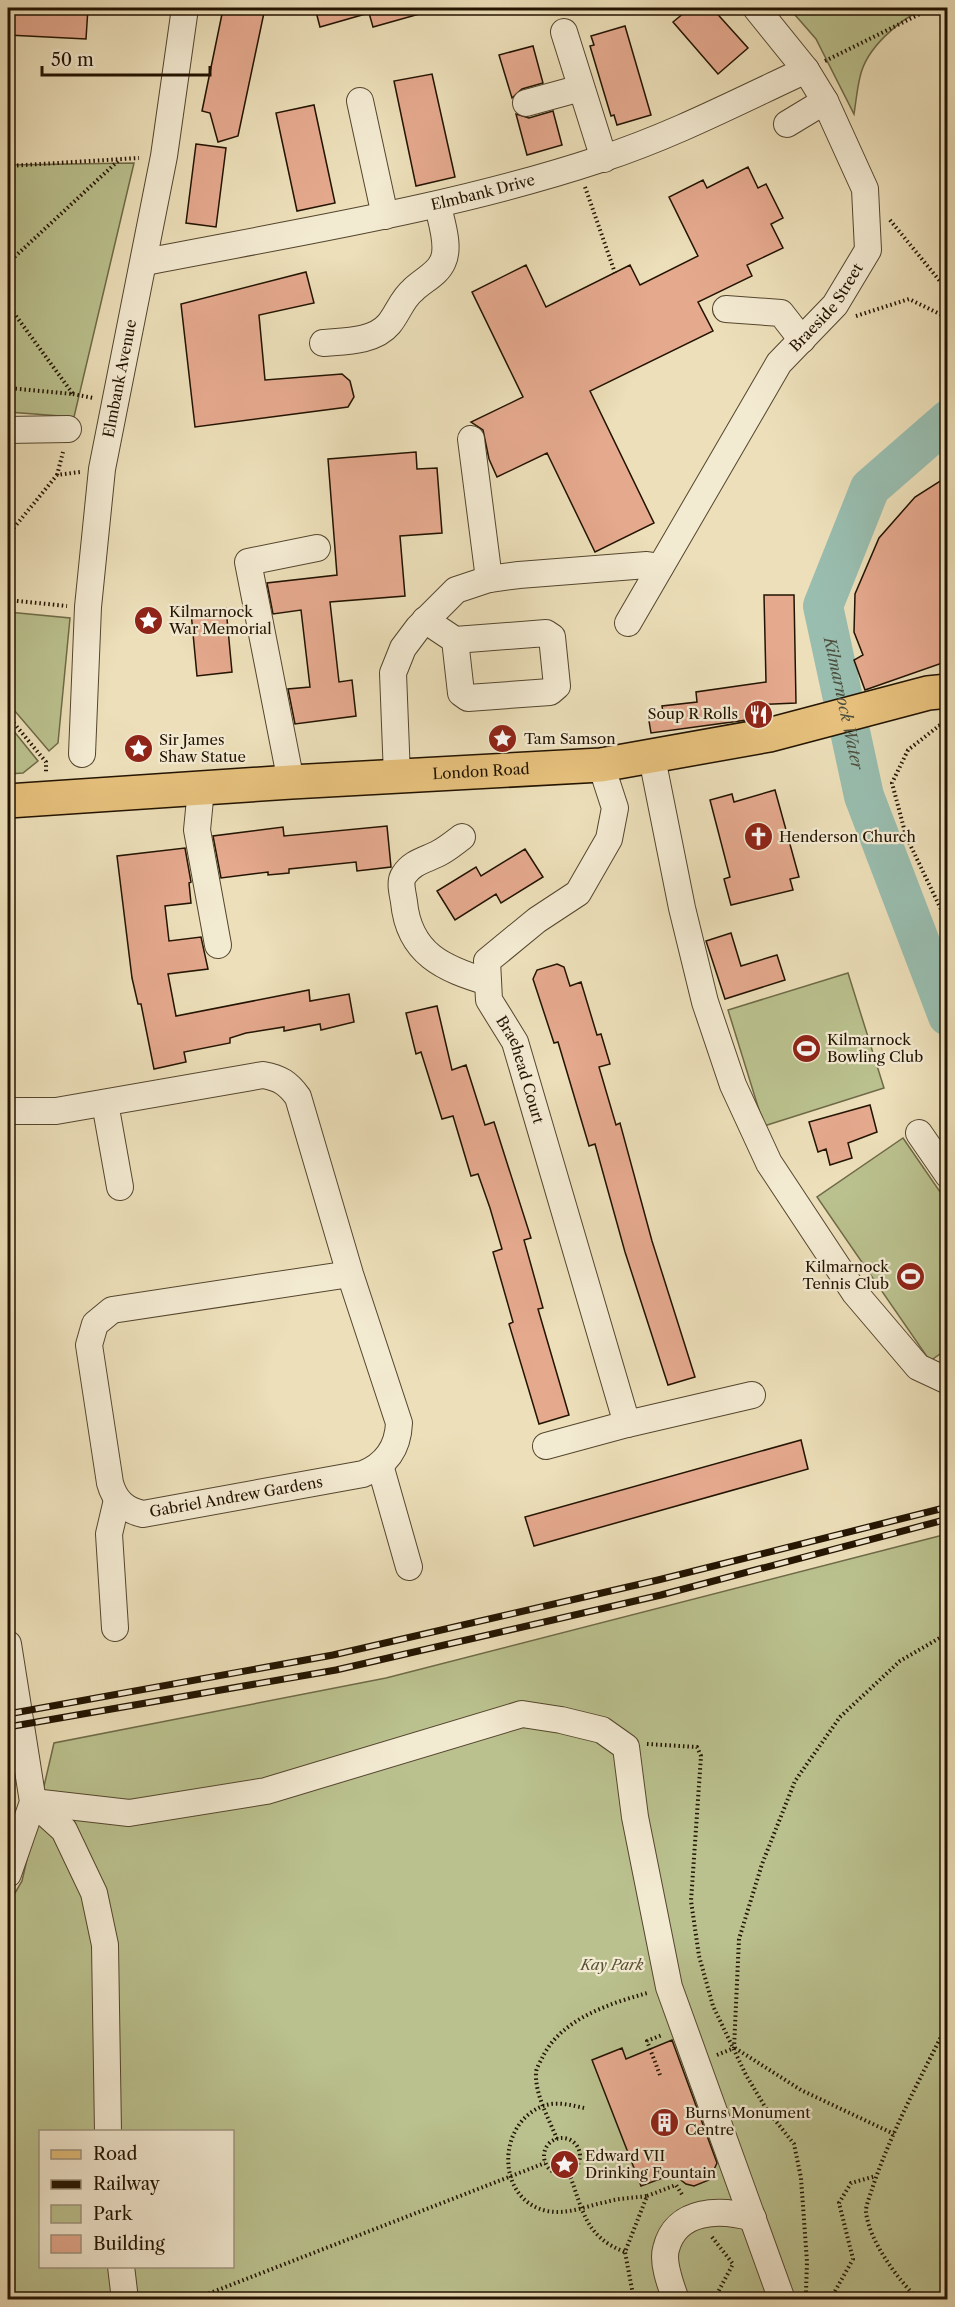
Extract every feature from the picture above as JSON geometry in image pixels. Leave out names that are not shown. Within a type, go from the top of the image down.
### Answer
[{"type":"main road","name":"London Road","points":[[15,802],[291,782],[601,765],[652,758],[770,735],[928,693],[948,691]]},
{"type":"street","name":"Elmbank Avenue","points":[[82,754],[88,607],[102,469],[113,402],[145,262],[164,156],[185,8]]},
{"type":"street","name":"Braeside Street","points":[[628,624],[780,363],[836,305],[868,250],[865,189],[825,101],[806,70],[756,8]]},
{"type":"street","points":[[564,32],[604,159]]},
{"type":"street","name":"Elmbank Drive","points":[[145,262],[438,206],[604,159],[644,144],[806,70]]},
{"type":"street","points":[[526,103],[581,88]]},
{"type":"street","points":[[360,101],[384,216]]},
{"type":"street","points":[[787,124],[825,101]]},
{"type":"street","points":[[323,344],[365,338],[378,333],[389,325],[411,291],[438,270],[445,259],[445,250],[438,206]]},
{"type":"street","points":[[726,309],[781,313],[802,340]]},
{"type":"street","points":[[8,430],[68,429]]},
{"type":"street","points":[[471,439],[489,579]]},
{"type":"street","points":[[291,782],[248,562],[317,548]]},
{"type":"street","points":[[397,776],[393,673],[403,648],[425,620],[456,590],[489,579],[647,565],[660,567]]},
{"type":"street","points":[[425,620],[455,640]]},
{"type":"street","points":[[652,758],[682,908],[705,1002],[733,1085],[769,1163],[855,1293],[918,1367],[948,1381]]},
{"type":"street","name":"Braehead Court","points":[[601,765],[615,808],[609,839],[578,893],[537,920],[488,961],[488,982],[489,1000],[515,1042],[627,1424]]},
{"type":"street","points":[[201,789],[197,830],[218,945]]},
{"type":"street","points":[[462,837],[440,853],[417,862],[405,873],[401,879],[405,913],[419,946],[432,958],[456,972],[488,982]]},
{"type":"street","points":[[8,1111],[56,1111],[264,1075],[279,1078],[290,1085],[298,1097],[350,1274],[399,1423],[393,1450],[380,1465],[409,1567]]},
{"type":"street","points":[[105,1102],[120,1187]]},
{"type":"street","points":[[919,1133],[948,1175]]},
{"type":"street","points":[[116,1628],[109,1534],[117,1500],[110,1483],[89,1345],[95,1324],[112,1310],[350,1274]]},
{"type":"street","points":[[546,1446],[627,1424],[752,1395]]},
{"type":"street","name":"Gabriel Andrew Gardens","points":[[117,1500],[132,1512],[143,1514],[363,1474],[380,1465]]},
{"type":"street","points":[[8,1644],[33,1802],[8,1874]]},
{"type":"street","points":[[33,1802],[129,1813],[266,1791],[522,1714],[602,1730],[626,1747],[635,1817],[669,1987],[740,2177],[782,2300]]},
{"type":"street","points":[[33,1802],[64,1830],[94,1893],[105,1945],[108,2130]]},
{"type":"street","points":[[708,2214],[740,2177]]},
{"type":"street","points":[[676,2300],[670,2284],[665,2250],[673,2233],[687,2219],[708,2214],[731,2212],[753,2218]]},
{"type":"street","points":[[121,2268],[125,2300]]},
{"type":"path","points":[[806,70],[932,8]]},
{"type":"path","points":[[8,166],[164,156]]},
{"type":"path","points":[[8,263],[120,159]]},
{"type":"path","points":[[585,187],[615,273]]},
{"type":"path","points":[[865,189],[948,291]]},
{"type":"path","points":[[855,316],[909,299],[948,318]]},
{"type":"path","points":[[8,305],[73,394],[8,388]]},
{"type":"path","points":[[8,535],[57,475],[102,469]]},
{"type":"path","points":[[8,600],[88,607]]},
{"type":"path","points":[[8,716],[46,762],[46,775],[24,785],[15,802]]},
{"type":"path","points":[[940,725],[908,750],[892,783],[906,836],[948,924]]},
{"type":"path","points":[[732,2049],[739,1939],[762,1864],[795,1781],[840,1717],[900,1661],[948,1633]]},
{"type":"path","points":[[626,1747],[635,1744],[689,1745],[697,1747],[701,1756],[691,1901],[699,1956],[714,2006],[732,2049],[767,2110],[794,2144],[801,2178],[807,2262],[806,2300]]},
{"type":"path","points":[[557,2139],[538,2093],[536,2071],[547,2048],[564,2031],[588,2014],[619,2001],[669,1987]]},
{"type":"path","points":[[919,2300],[903,2285],[879,2249],[866,2210],[876,2176],[894,2134],[948,2023]]},
{"type":"path","points":[[660,2075],[647,2041],[683,2028]]},
{"type":"path","points":[[732,2049],[801,2090],[894,2134]]},
{"type":"path","points":[[584,2108],[559,2103],[544,2106],[529,2114],[518,2125],[508,2144],[511,2178],[516,2190],[530,2205],[548,2211],[582,2209],[606,2201],[647,2196],[676,2185],[708,2214],[733,2264],[717,2294],[717,2300]]},
{"type":"path","points":[[557,2139],[572,2141],[580,2154],[575,2168],[569,2173],[552,2172],[545,2163],[545,2149],[557,2139]]},
{"type":"path","points":[[192,2300],[545,2163]]},
{"type":"path","points":[[569,2173],[590,2228],[606,2245],[625,2252]]},
{"type":"path","points":[[834,2300],[834,2293],[853,2259],[839,2203],[850,2183],[876,2176]]},
{"type":"path","points":[[634,2300],[625,2252],[647,2196]]},
{"type":"green space","points":[[789,8],[925,8],[895,27],[869,56],[860,77],[854,114],[816,39]]},
{"type":"green space","points":[[134,163],[74,417],[8,412],[8,165]]},
{"type":"green space","points":[[8,612],[70,618],[58,743],[49,751],[8,703]]},
{"type":"green space","points":[[8,724],[38,761],[23,773],[8,774]]},
{"type":"green space","name":"Kilmarnock Bowling Club","points":[[848,973],[884,1088],[764,1126],[728,1010]]},
{"type":"green space","name":"Kilmarnock Tennis Club","points":[[903,1138],[947,1202],[947,1349],[930,1361],[817,1197]]},
{"type":"green space","name":"Kay Park","points":[[947,1534],[947,2299],[8,2299],[8,1905],[22,1881],[54,1743],[386,1678]]},
{"type":"building","points":[[8,8],[88,8],[86,39],[8,35]]},
{"type":"building","points":[[249,8],[265,8],[238,136],[218,142],[210,113],[202,111],[222,14]]},
{"type":"building","points":[[315,8],[422,8],[423,13],[373,27],[369,13],[320,27]]},
{"type":"building","points":[[690,8],[712,8],[748,48],[718,74],[673,22]]},
{"type":"building","points":[[625,26],[651,115],[617,125],[614,115],[611,116],[590,46],[594,45],[591,36]]},
{"type":"building","points":[[533,46],[543,83],[522,89],[512,98],[499,55]]},
{"type":"building","points":[[432,74],[455,177],[416,186],[394,81]]},
{"type":"building","points":[[314,105],[335,203],[297,211],[276,113]]},
{"type":"building","points":[[553,111],[562,145],[527,155],[516,114],[529,118]]},
{"type":"building","points":[[196,144],[226,148],[216,227],[186,223]]},
{"type":"building","points":[[748,167],[758,188],[766,184],[783,218],[771,224],[783,248],[747,265],[752,276],[698,302],[713,331],[590,391],[654,523],[595,552],[547,453],[497,477],[489,459],[483,430],[471,422],[523,397],[472,292],[526,265],[546,307],[630,265],[640,285],[698,256],[669,197],[703,180],[707,188]]},
{"type":"building","points":[[306,272],[314,303],[259,315],[265,380],[342,374],[350,381],[354,397],[348,407],[195,427],[181,304]]},
{"type":"building","points":[[416,452],[417,469],[437,468],[442,533],[400,536],[405,596],[330,602],[339,682],[352,680],[356,716],[295,724],[288,689],[310,687],[301,610],[273,614],[267,583],[337,575],[328,459]]},
{"type":"building","points":[[948,476],[948,661],[865,690],[854,660],[863,655],[854,632],[855,594],[879,538],[915,497]]},
{"type":"building","points":[[764,595],[794,595],[796,703],[752,705],[754,719],[651,733],[648,715],[663,713],[662,706],[697,702],[696,692],[766,682]]},
{"type":"building","points":[[226,608],[232,672],[197,676],[191,612]]},
{"type":"building","name":"Henderson Church","points":[[775,790],[799,877],[790,879],[793,890],[731,905],[724,879],[730,877],[710,800],[732,794],[734,802]]},
{"type":"building","points":[[387,826],[391,867],[357,871],[356,862],[289,869],[289,873],[268,875],[268,872],[221,878],[213,836],[283,827],[284,836]]},
{"type":"building","points":[[185,848],[191,882],[189,883],[191,903],[165,906],[169,941],[201,937],[208,969],[168,974],[176,1016],[309,990],[310,1001],[349,994],[354,1022],[321,1030],[320,1024],[284,1031],[284,1027],[246,1033],[230,1038],[230,1043],[184,1052],[186,1062],[154,1069],[141,1004],[138,1004],[132,978],[117,856]]},
{"type":"building","points":[[525,849],[543,877],[501,903],[496,894],[455,920],[437,891],[476,867],[481,876]]},
{"type":"building","points":[[731,933],[741,966],[777,955],[785,980],[725,999],[706,941]]},
{"type":"building","points":[[557,964],[564,967],[570,986],[581,982],[597,1035],[601,1034],[610,1064],[599,1067],[616,1125],[620,1123],[652,1241],[695,1377],[668,1385],[625,1252],[595,1144],[589,1146],[558,1042],[554,1043],[533,979],[537,970]]},
{"type":"building","points":[[437,1006],[452,1070],[466,1065],[485,1125],[494,1122],[531,1238],[524,1240],[543,1308],[538,1309],[569,1415],[539,1424],[509,1324],[513,1322],[493,1252],[502,1249],[490,1208],[478,1174],[471,1176],[453,1116],[442,1119],[421,1052],[416,1054],[406,1013]]},
{"type":"building","name":"Kilmarnock Bowling Club","points":[[870,1105],[877,1132],[848,1143],[852,1158],[830,1165],[826,1149],[818,1152],[809,1122]]},
{"type":"building","points":[[801,1440],[808,1469],[534,1546],[525,1517]]},
{"type":"building","name":"Burns Monument Centre","points":[[672,2040],[717,2163],[709,2180],[694,2186],[686,2184],[673,2174],[641,2186],[592,2060],[622,2048],[626,2059]]},
{"type":"waterway","name":"Kilmarnock Water","points":[[948,420],[870,488],[823,606],[864,796],[948,1016]]},
{"type":"railway","points":[[8,1714],[333,1655],[658,1580],[948,1507]]},
{"type":"railway","points":[[8,1727],[336,1670],[661,1595],[948,1519]]},
{"type":"place","name":"Kilmarnock War Memorial","points":[[148,621]]},
{"type":"place","name":"Soup R Rolls","points":[[759,714]]},
{"type":"place","name":"Tam Samson","points":[[503,739]]},
{"type":"place","name":"Sir James Shaw Statue","points":[[138,749]]},
{"type":"place","name":"Henderson Church","points":[[758,837]]},
{"type":"place","name":"Kilmarnock Bowling Club","points":[[806,1049]]},
{"type":"place","name":"Kilmarnock Tennis Club","points":[[910,1276]]},
{"type":"place","name":"Burns Monument Centre","points":[[664,2122]]},
{"type":"place","name":"Edward VII Drinking Fountain","points":[[564,2165]]}]
